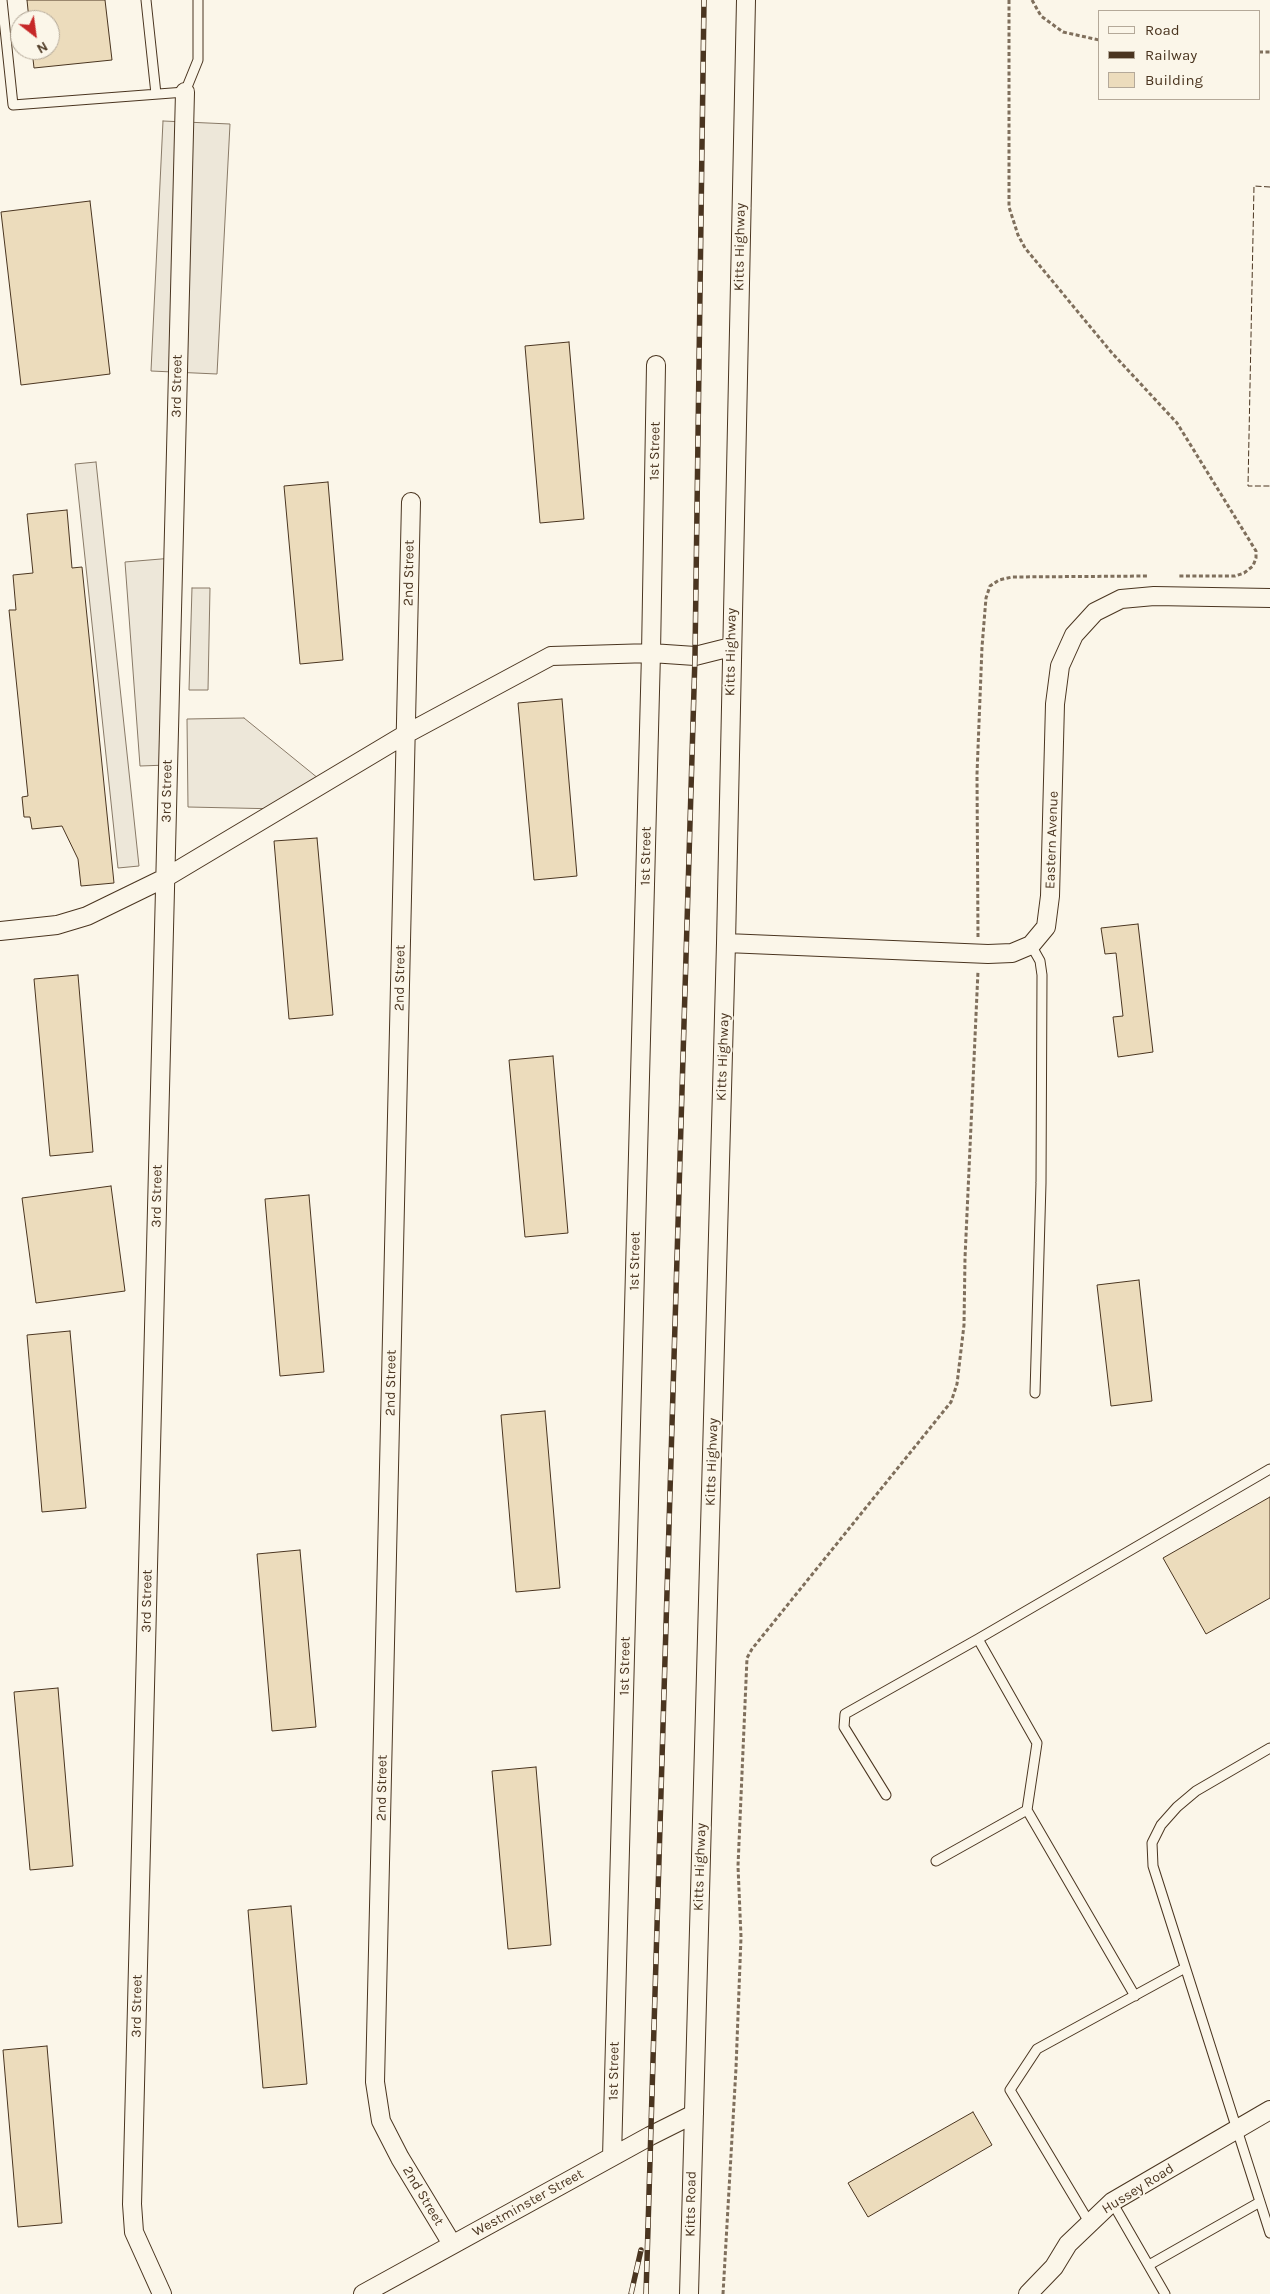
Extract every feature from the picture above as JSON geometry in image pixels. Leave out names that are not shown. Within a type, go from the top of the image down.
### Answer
[{"type":"street","name":"Kitts Highway","points":[[694,2114],[726,943],[746,0]]},
{"type":"street","name":"3rd Street","points":[[162,2294],[134,2232],[132,2204],[185,92]]},
{"type":"street","name":"1st Street","points":[[612,2157],[651,653],[656,365]]},
{"type":"street","name":"2nd Street","points":[[411,502],[375,2082],[381,2121],[400,2158],[452,2244]]},
{"type":"street","name":"Eastern Avenue","points":[[1031,945],[1046,927],[1050,896],[1056,704],[1060,666],[1074,635],[1095,612],[1121,599],[1154,596],[1270,598]]},
{"type":"street","points":[[0,931],[57,925],[87,916],[165,878],[406,734],[551,656],[651,653],[695,656],[731,647]]},
{"type":"street","points":[[726,943],[979,953],[1012,953],[1031,945]]},
{"type":"street","name":"Hussey Road","points":[[1028,2294],[1054,2267],[1068,2244],[1112,2202],[1270,2110]]},
{"type":"street","name":"Westminster Street","points":[[363,2294],[694,2114]]},
{"type":"street","name":"Kitts Road","points":[[689,2294],[694,2114]]},
{"type":"lane","points":[[2,0],[13,105],[185,92],[198,60],[198,0]]},
{"type":"lane","points":[[146,0],[156,94]]},
{"type":"lane","points":[[1031,945],[1040,961],[1042,975],[1041,1183],[1035,1393]]},
{"type":"lane","points":[[886,1795],[844,1726],[845,1714],[1270,1469]]},
{"type":"lane","points":[[978,1639],[1037,1743],[1027,1810],[1135,1996]]},
{"type":"lane","points":[[1270,1748],[1196,1790],[1161,1825],[1152,1842],[1153,1866],[1270,2233]]},
{"type":"lane","points":[[936,1860],[1027,1810]]},
{"type":"lane","points":[[1089,2222],[1010,2090],[1037,2049],[1185,1968]]},
{"type":"lane","points":[[1112,2202],[1165,2294]]},
{"type":"lane","points":[[1149,2265],[1260,2202]]},
{"type":"path","points":[[1009,0],[1009,207],[1018,235],[1025,248],[1112,353],[1177,423],[1256,551],[1253,566],[1244,573],[1235,576],[1177,576]]},
{"type":"path","points":[[1032,0],[1041,16],[1063,32],[1098,40]]},
{"type":"path","points":[[723,2294],[738,2030],[741,1937],[738,1866],[747,1658],[752,1649],[951,1402],[957,1384],[964,1325],[966,1221],[979,953],[977,774],[986,598],[990,586],[998,580],[1012,577],[1158,576]]},
{"type":"shaded area","points":[[163,121],[230,124],[217,374],[151,371]]},
{"type":"shaded area","points":[[96,462],[139,866],[118,868],[75,464]]},
{"type":"shaded area","points":[[173,558],[168,765],[140,766],[125,562]]},
{"type":"shaded area","points":[[192,588],[210,588],[208,690],[189,690]]},
{"type":"shaded area","points":[[244,718],[324,783],[281,809],[188,807],[187,719]]},
{"type":"building","points":[[27,0],[105,0],[112,60],[34,68],[33,60],[60,60],[60,10],[28,10]]},
{"type":"building","points":[[90,201],[110,374],[21,385],[1,212]]},
{"type":"building","points":[[569,342],[584,519],[540,523],[525,346]]},
{"type":"building","points":[[328,482],[343,660],[300,664],[284,486]]},
{"type":"building","points":[[67,510],[72,568],[82,567],[114,883],[81,886],[78,859],[62,826],[32,829],[30,817],[24,817],[22,797],[28,796],[9,610],[16,610],[13,575],[33,573],[27,514]]},
{"type":"building","points":[[562,699],[577,876],[534,880],[518,703]]},
{"type":"building","points":[[317,838],[333,1015],[289,1019],[274,841]]},
{"type":"building","points":[[1138,924],[1153,1052],[1118,1057],[1113,1017],[1123,1016],[1116,953],[1105,954],[1101,928]]},
{"type":"building","points":[[78,975],[93,1152],[50,1156],[34,979]]},
{"type":"building","points":[[553,1056],[568,1233],[525,1237],[509,1060]]},
{"type":"building","points":[[111,1186],[125,1291],[36,1303],[22,1198]]},
{"type":"building","points":[[309,1195],[324,1372],[280,1376],[265,1199]]},
{"type":"building","points":[[1139,1280],[1152,1401],[1111,1406],[1097,1285]]},
{"type":"building","points":[[70,1331],[86,1508],[42,1512],[27,1335]]},
{"type":"building","points":[[545,1411],[560,1588],[516,1592],[501,1415]]},
{"type":"building","points":[[1270,1497],[1270,1598],[1206,1634],[1163,1558]]},
{"type":"building","points":[[300,1550],[316,1727],[272,1731],[257,1554]]},
{"type":"building","points":[[58,1688],[73,1866],[30,1870],[14,1692]]},
{"type":"building","points":[[536,1767],[551,1945],[508,1949],[492,1771]]},
{"type":"building","points":[[291,1906],[307,2084],[263,2088],[248,1910]]},
{"type":"building","points":[[47,2046],[62,2223],[18,2227],[3,2050]]},
{"type":"building","points":[[973,2112],[992,2145],[868,2217],[848,2183]]},
{"type":"railway","points":[[646,2294],[695,656],[704,0]]},
{"type":"railway","points":[[631,2294],[641,2250]]},
{"type":"fence","points":[[1270,187],[1254,186],[1248,486],[1270,486]]}]
